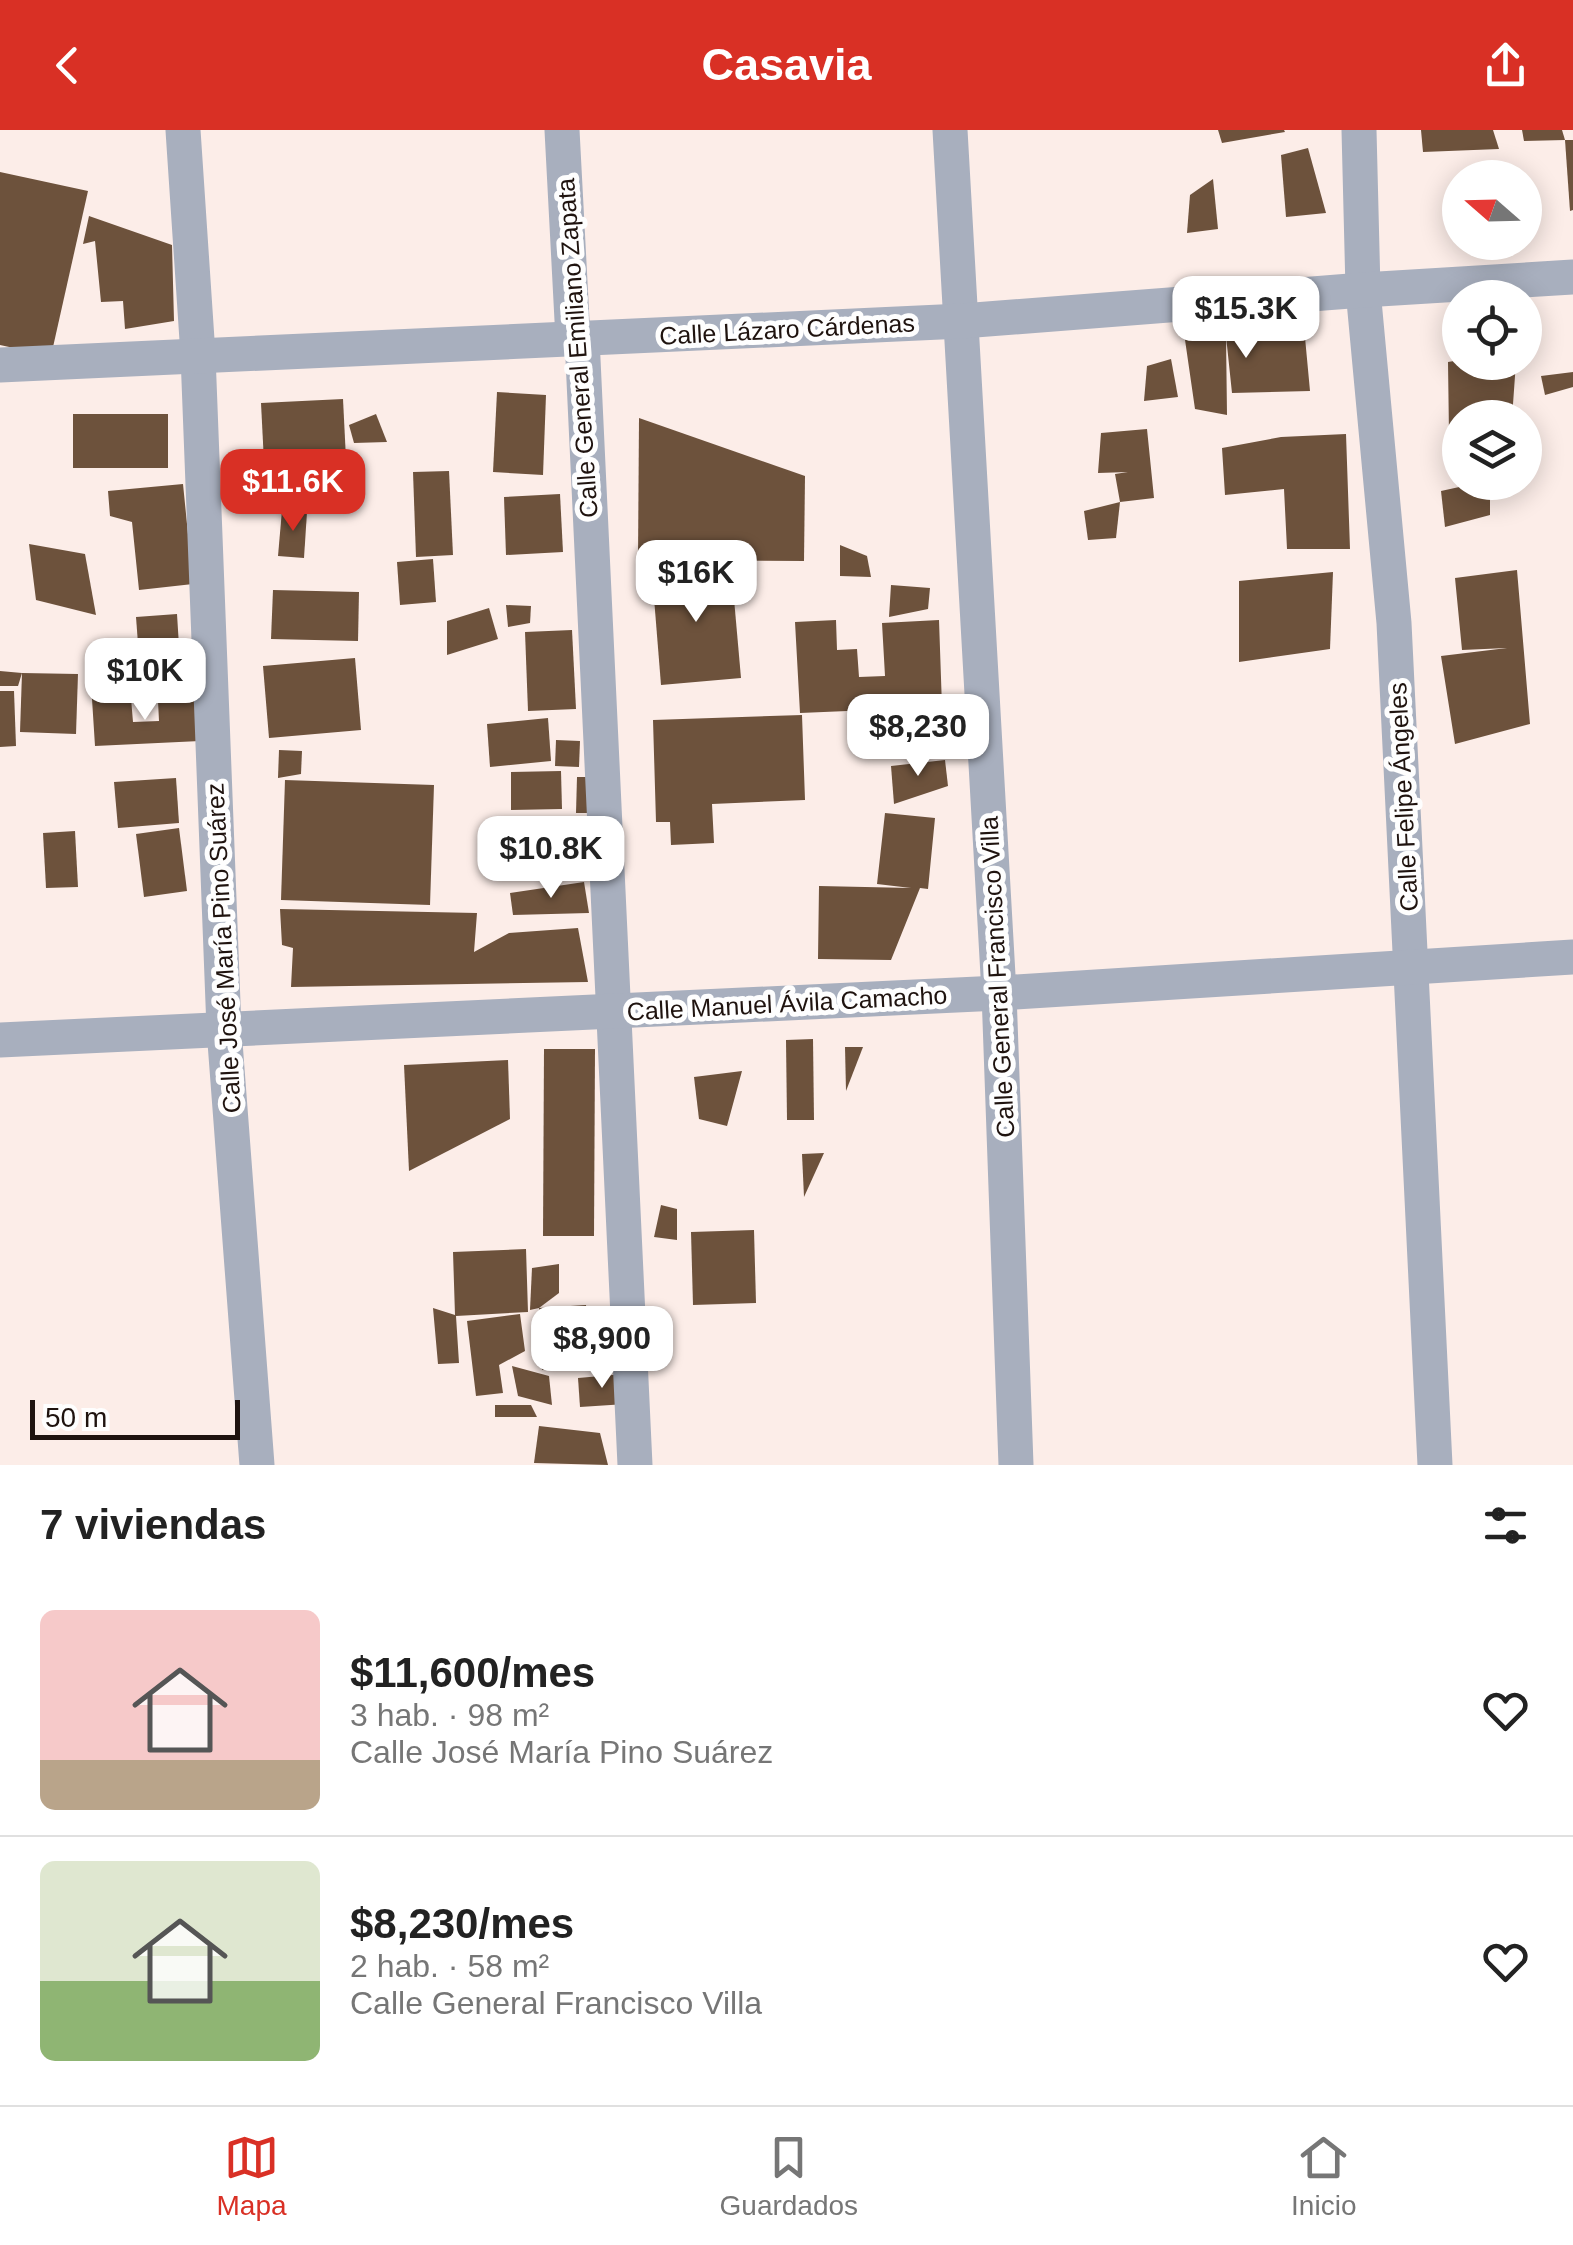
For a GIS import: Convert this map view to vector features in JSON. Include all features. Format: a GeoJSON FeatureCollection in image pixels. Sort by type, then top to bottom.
{"type":"FeatureCollection","features":[{"type":"Feature","properties":{"kind":"street","name":"Calle José María Pino Suárez"},"geometry":{"type":"LineString","coordinates":[[183,130],[198,356],[224,1029],[257,1465]]}},
{"type":"Feature","properties":{"kind":"street","name":"Calle General Emiliano Zapata"},"geometry":{"type":"LineString","coordinates":[[562,130],[573,339],[582,338],[635,1465]]}},
{"type":"Feature","properties":{"kind":"street","name":"Calle General Francisco Villa"},"geometry":{"type":"LineString","coordinates":[[950,130],[999,993],[1016,1465]]}},
{"type":"Feature","properties":{"kind":"street","name":"Calle Felipe Ángeles"},"geometry":{"type":"LineString","coordinates":[[1359,130],[1363,290],[1394,623],[1435,1465]]}},
{"type":"Feature","properties":{"kind":"street","name":"Calle Lázaro Cárdenas"},"geometry":{"type":"LineString","coordinates":[[0,364],[962,321],[1573,278]]}},
{"type":"Feature","properties":{"kind":"street","name":"Calle Manuel Ávila Camacho"},"geometry":{"type":"LineString","coordinates":[[0,1040],[999,993],[1573,957]]}},
{"type":"Feature","properties":{"kind":"building"},"geometry":{"type":"Polygon","coordinates":[[[1218,130],[1284,130],[1285,132],[1222,143],[1218,130]]]}},
{"type":"Feature","properties":{"kind":"building"},"geometry":{"type":"Polygon","coordinates":[[[1421,130],[1493,130],[1499,149],[1423,152],[1421,130]]]}},
{"type":"Feature","properties":{"kind":"building"},"geometry":{"type":"Polygon","coordinates":[[[1522,130],[1562,130],[1565,140],[1524,141],[1522,130]]]}},
{"type":"Feature","properties":{"kind":"building"},"geometry":{"type":"Polygon","coordinates":[[[1565,140],[1573,140],[1570,211],[1565,140]]]}},
{"type":"Feature","properties":{"kind":"building"},"geometry":{"type":"Polygon","coordinates":[[[1308,148],[1326,213],[1286,217],[1281,155],[1308,148]]]}},
{"type":"Feature","properties":{"kind":"building"},"geometry":{"type":"Polygon","coordinates":[[[0,172],[88,191],[51,356],[0,345],[0,172]]]}},
{"type":"Feature","properties":{"kind":"building"},"geometry":{"type":"Polygon","coordinates":[[[1213,179],[1218,229],[1187,233],[1190,195],[1213,179]]]}},
{"type":"Feature","properties":{"kind":"building"},"geometry":{"type":"Polygon","coordinates":[[[89,216],[172,245],[174,321],[125,329],[123,301],[101,302],[95,241],[83,244],[89,216]]]}},
{"type":"Feature","properties":{"kind":"building"},"geometry":{"type":"Polygon","coordinates":[[[1303,316],[1310,391],[1232,393],[1226,336],[1227,415],[1195,409],[1183,326],[1226,328],[1303,316]]]}},
{"type":"Feature","properties":{"kind":"building"},"geometry":{"type":"Polygon","coordinates":[[[1171,359],[1178,397],[1144,401],[1147,366],[1171,359]]]}},
{"type":"Feature","properties":{"kind":"building"},"geometry":{"type":"Polygon","coordinates":[[[1573,372],[1573,387],[1545,395],[1542,376],[1573,372]]]}},
{"type":"Feature","properties":{"kind":"building"},"geometry":{"type":"Polygon","coordinates":[[[1448,380],[1515,380],[1513,400],[1449,400],[1448,380]]]}},
{"type":"Feature","properties":{"kind":"building"},"geometry":{"type":"Polygon","coordinates":[[[497,392],[546,395],[543,475],[493,472],[497,392]]]}},
{"type":"Feature","properties":{"kind":"building"},"geometry":{"type":"Polygon","coordinates":[[[343,399],[347,479],[265,482],[261,403],[343,399]]]}},
{"type":"Feature","properties":{"kind":"building"},"geometry":{"type":"Polygon","coordinates":[[[73,414],[168,414],[168,468],[73,468],[73,414]]]}},
{"type":"Feature","properties":{"kind":"building"},"geometry":{"type":"Polygon","coordinates":[[[376,414],[387,442],[354,443],[349,425],[376,414]]]}},
{"type":"Feature","properties":{"kind":"building"},"geometry":{"type":"Polygon","coordinates":[[[639,418],[805,476],[804,561],[638,560],[639,418]]]}},
{"type":"Feature","properties":{"kind":"building"},"geometry":{"type":"Polygon","coordinates":[[[1147,429],[1154,498],[1120,502],[1115,474],[1128,472],[1098,473],[1101,433],[1147,429]]]}},
{"type":"Feature","properties":{"kind":"building"},"geometry":{"type":"Polygon","coordinates":[[[1346,434],[1350,549],[1287,549],[1284,489],[1225,495],[1222,448],[1281,437],[1346,434]]]}},
{"type":"Feature","properties":{"kind":"building"},"geometry":{"type":"Polygon","coordinates":[[[449,471],[453,555],[416,557],[413,472],[449,471]]]}},
{"type":"Feature","properties":{"kind":"building"},"geometry":{"type":"Polygon","coordinates":[[[183,484],[193,584],[139,590],[132,522],[110,516],[108,491],[183,484]]]}},
{"type":"Feature","properties":{"kind":"building"},"geometry":{"type":"Polygon","coordinates":[[[560,494],[563,552],[506,555],[504,497],[560,494]]]}},
{"type":"Feature","properties":{"kind":"building"},"geometry":{"type":"Polygon","coordinates":[[[1442,500],[1490,500],[1490,515],[1445,527],[1442,500]]]}},
{"type":"Feature","properties":{"kind":"building"},"geometry":{"type":"Polygon","coordinates":[[[1120,502],[1116,538],[1088,540],[1084,511],[1120,502]]]}},
{"type":"Feature","properties":{"kind":"building"},"geometry":{"type":"Polygon","coordinates":[[[282,510],[307,512],[304,558],[278,556],[282,510]]]}},
{"type":"Feature","properties":{"kind":"building"},"geometry":{"type":"Polygon","coordinates":[[[29,544],[85,554],[96,615],[36,600],[29,544]]]}},
{"type":"Feature","properties":{"kind":"building"},"geometry":{"type":"Polygon","coordinates":[[[840,545],[867,556],[871,577],[840,576],[840,545]]]}},
{"type":"Feature","properties":{"kind":"building"},"geometry":{"type":"Polygon","coordinates":[[[433,559],[436,602],[400,605],[397,562],[433,559]]]}},
{"type":"Feature","properties":{"kind":"building"},"geometry":{"type":"Polygon","coordinates":[[[731,565],[741,678],[661,685],[652,573],[731,565]]]}},
{"type":"Feature","properties":{"kind":"building"},"geometry":{"type":"Polygon","coordinates":[[[1517,570],[1530,724],[1455,744],[1441,656],[1507,648],[1462,650],[1455,578],[1517,570]]]}},
{"type":"Feature","properties":{"kind":"building"},"geometry":{"type":"Polygon","coordinates":[[[1333,572],[1330,649],[1239,662],[1239,581],[1333,572]]]}},
{"type":"Feature","properties":{"kind":"building"},"geometry":{"type":"Polygon","coordinates":[[[891,585],[930,588],[928,609],[889,617],[891,585]]]}},
{"type":"Feature","properties":{"kind":"building"},"geometry":{"type":"Polygon","coordinates":[[[273,590],[359,592],[358,641],[271,639],[273,590]]]}},
{"type":"Feature","properties":{"kind":"building"},"geometry":{"type":"Polygon","coordinates":[[[506,605],[531,606],[530,623],[508,627],[506,605]]]}},
{"type":"Feature","properties":{"kind":"building"},"geometry":{"type":"Polygon","coordinates":[[[489,608],[498,639],[447,655],[447,621],[489,608]]]}},
{"type":"Feature","properties":{"kind":"building"},"geometry":{"type":"Polygon","coordinates":[[[177,614],[182,694],[142,697],[136,617],[177,614]]]}},
{"type":"Feature","properties":{"kind":"building"},"geometry":{"type":"Polygon","coordinates":[[[836,620],[837,650],[857,649],[859,677],[885,676],[882,623],[939,620],[942,707],[800,713],[795,622],[836,620]]]}},
{"type":"Feature","properties":{"kind":"building"},"geometry":{"type":"Polygon","coordinates":[[[572,630],[576,709],[528,711],[525,632],[572,630]]]}},
{"type":"Feature","properties":{"kind":"building"},"geometry":{"type":"Polygon","coordinates":[[[355,658],[361,730],[269,738],[263,666],[355,658]]]}},
{"type":"Feature","properties":{"kind":"building"},"geometry":{"type":"Polygon","coordinates":[[[0,671],[22,673],[18,686],[0,686],[0,671]]]}},
{"type":"Feature","properties":{"kind":"building"},"geometry":{"type":"Polygon","coordinates":[[[22,673],[78,674],[76,734],[20,732],[22,673]]]}},
{"type":"Feature","properties":{"kind":"building"},"geometry":{"type":"Polygon","coordinates":[[[0,691],[14,691],[16,746],[0,747],[0,691]]]}},
{"type":"Feature","properties":{"kind":"building"},"geometry":{"type":"Polygon","coordinates":[[[131,698],[133,722],[159,721],[158,701],[198,699],[200,741],[95,746],[92,699],[131,698]]]}},
{"type":"Feature","properties":{"kind":"building"},"geometry":{"type":"Polygon","coordinates":[[[942,707],[949,740],[901,751],[903,716],[942,707]]]}},
{"type":"Feature","properties":{"kind":"building"},"geometry":{"type":"Polygon","coordinates":[[[802,715],[805,800],[712,804],[714,843],[671,845],[670,822],[656,822],[653,720],[802,715]]]}},
{"type":"Feature","properties":{"kind":"building"},"geometry":{"type":"Polygon","coordinates":[[[548,718],[551,761],[490,767],[487,724],[548,718]]]}},
{"type":"Feature","properties":{"kind":"building"},"geometry":{"type":"Polygon","coordinates":[[[556,740],[580,741],[579,767],[555,766],[556,740]]]}},
{"type":"Feature","properties":{"kind":"building"},"geometry":{"type":"Polygon","coordinates":[[[279,750],[302,751],[301,774],[278,778],[279,750]]]}},
{"type":"Feature","properties":{"kind":"building"},"geometry":{"type":"Polygon","coordinates":[[[945,760],[948,786],[894,804],[891,766],[945,760]]]}},
{"type":"Feature","properties":{"kind":"building"},"geometry":{"type":"Polygon","coordinates":[[[561,771],[562,809],[511,810],[511,772],[561,771]]]}},
{"type":"Feature","properties":{"kind":"building"},"geometry":{"type":"Polygon","coordinates":[[[577,777],[594,777],[593,813],[576,813],[577,777]]]}},
{"type":"Feature","properties":{"kind":"building"},"geometry":{"type":"Polygon","coordinates":[[[176,778],[179,823],[118,828],[114,782],[176,778]]]}},
{"type":"Feature","properties":{"kind":"building"},"geometry":{"type":"Polygon","coordinates":[[[285,780],[434,785],[430,905],[281,900],[285,780]]]}},
{"type":"Feature","properties":{"kind":"building"},"geometry":{"type":"Polygon","coordinates":[[[885,813],[935,818],[928,889],[920,888],[891,960],[818,959],[819,886],[911,888],[877,884],[885,813]]]}},
{"type":"Feature","properties":{"kind":"building"},"geometry":{"type":"Polygon","coordinates":[[[564,817],[566,851],[509,855],[506,822],[564,817]]]}},
{"type":"Feature","properties":{"kind":"building"},"geometry":{"type":"Polygon","coordinates":[[[179,828],[187,891],[144,897],[136,834],[179,828]]]}},
{"type":"Feature","properties":{"kind":"building"},"geometry":{"type":"Polygon","coordinates":[[[75,831],[78,887],[46,888],[43,833],[75,831]]]}},
{"type":"Feature","properties":{"kind":"building"},"geometry":{"type":"Polygon","coordinates":[[[584,882],[589,913],[513,915],[510,893],[584,882]]]}},
{"type":"Feature","properties":{"kind":"building"},"geometry":{"type":"Polygon","coordinates":[[[280,909],[477,913],[474,952],[509,933],[578,928],[588,982],[291,987],[293,948],[282,945],[280,909]]]}},
{"type":"Feature","properties":{"kind":"building"},"geometry":{"type":"Polygon","coordinates":[[[813,1039],[814,1120],[787,1120],[786,1040],[813,1039]]]}},
{"type":"Feature","properties":{"kind":"building"},"geometry":{"type":"Polygon","coordinates":[[[845,1047],[863,1047],[846,1091],[845,1047]]]}},
{"type":"Feature","properties":{"kind":"building"},"geometry":{"type":"Polygon","coordinates":[[[544,1049],[595,1049],[594,1236],[543,1236],[544,1049]]]}},
{"type":"Feature","properties":{"kind":"building"},"geometry":{"type":"Polygon","coordinates":[[[508,1060],[510,1119],[409,1171],[404,1065],[508,1060]]]}},
{"type":"Feature","properties":{"kind":"building"},"geometry":{"type":"Polygon","coordinates":[[[742,1071],[727,1126],[699,1119],[694,1077],[742,1071]]]}},
{"type":"Feature","properties":{"kind":"building"},"geometry":{"type":"Polygon","coordinates":[[[824,1153],[804,1197],[802,1154],[824,1153]]]}},
{"type":"Feature","properties":{"kind":"building"},"geometry":{"type":"Polygon","coordinates":[[[661,1205],[677,1209],[677,1240],[654,1237],[661,1205]]]}},
{"type":"Feature","properties":{"kind":"building"},"geometry":{"type":"Polygon","coordinates":[[[754,1230],[756,1303],[693,1305],[691,1232],[754,1230]]]}},
{"type":"Feature","properties":{"kind":"building"},"geometry":{"type":"Polygon","coordinates":[[[526,1249],[528,1312],[456,1316],[459,1363],[438,1364],[433,1308],[455,1315],[453,1252],[526,1249]]]}},
{"type":"Feature","properties":{"kind":"building"},"geometry":{"type":"Polygon","coordinates":[[[559,1264],[559,1293],[530,1310],[532,1268],[559,1264]]]}},
{"type":"Feature","properties":{"kind":"building"},"geometry":{"type":"Polygon","coordinates":[[[586,1305],[590,1367],[542,1370],[539,1308],[586,1305]]]}},
{"type":"Feature","properties":{"kind":"building"},"geometry":{"type":"Polygon","coordinates":[[[520,1314],[525,1351],[499,1365],[503,1393],[476,1396],[467,1321],[520,1314]]]}},
{"type":"Feature","properties":{"kind":"building"},"geometry":{"type":"Polygon","coordinates":[[[512,1366],[549,1376],[552,1405],[518,1396],[512,1366]]]}},
{"type":"Feature","properties":{"kind":"building"},"geometry":{"type":"Polygon","coordinates":[[[624,1374],[626,1404],[580,1407],[578,1378],[624,1374]]]}},
{"type":"Feature","properties":{"kind":"building"},"geometry":{"type":"Polygon","coordinates":[[[495,1405],[531,1405],[537,1417],[495,1417],[495,1405]]]}},
{"type":"Feature","properties":{"kind":"building"},"geometry":{"type":"Polygon","coordinates":[[[539,1426],[600,1433],[608,1465],[534,1463],[539,1426]]]}}]}
